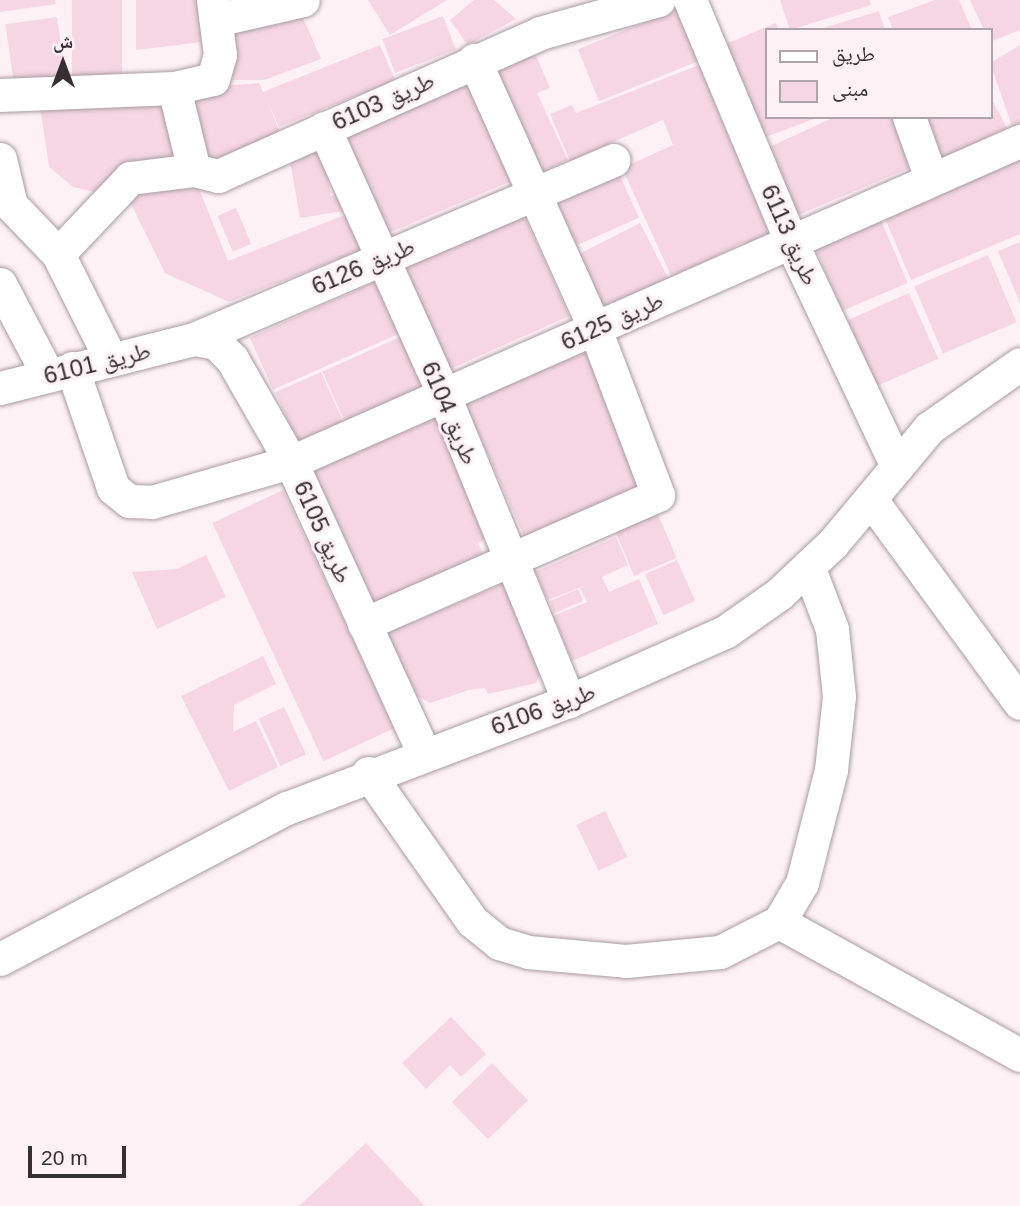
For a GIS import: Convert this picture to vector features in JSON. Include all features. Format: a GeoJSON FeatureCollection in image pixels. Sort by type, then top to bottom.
{"type":"FeatureCollection","features":[{"type":"Feature","properties":{"kind":"street"},"geometry":{"type":"LineString","coordinates":[[0,95],[186,86],[220,68],[215,10],[303,0]]}},
{"type":"Feature","properties":{"kind":"street","name":"طريق 6103"},"geometry":{"type":"LineString","coordinates":[[58,254],[130,178],[194,170],[218,176],[474,60],[570,10],[658,0]]}},
{"type":"Feature","properties":{"kind":"street","name":"طريق 6113"},"geometry":{"type":"LineString","coordinates":[[690,0],[791,242],[897,466]]}},
{"type":"Feature","properties":{"kind":"street"},"geometry":{"type":"LineString","coordinates":[[364,624],[512,558],[654,500],[658,489],[595,329],[474,60]]}},
{"type":"Feature","properties":{"kind":"street"},"geometry":{"type":"LineString","coordinates":[[186,86],[194,170]]}},
{"type":"Feature","properties":{"kind":"street"},"geometry":{"type":"LineString","coordinates":[[910,119],[931,178]]}},
{"type":"Feature","properties":{"kind":"street","name":"طريق 6104"},"geometry":{"type":"LineString","coordinates":[[324,128],[443,393],[569,701]]}},
{"type":"Feature","properties":{"kind":"street","name":"طريق 6125"},"geometry":{"type":"LineString","coordinates":[[0,284],[60,371],[113,488],[129,501],[152,502],[291,462],[1020,141]]}},
{"type":"Feature","properties":{"kind":"street"},"geometry":{"type":"LineString","coordinates":[[0,159],[10,223],[58,254],[110,358]]}},
{"type":"Feature","properties":{"kind":"street","name":"طريق 6126"},"geometry":{"type":"LineString","coordinates":[[194,339],[532,192],[613,160]]}},
{"type":"Feature","properties":{"kind":"street","name":"طريق 6101"},"geometry":{"type":"LineString","coordinates":[[0,388],[110,358],[194,339]]}},
{"type":"Feature","properties":{"kind":"street","name":"طريق 6105"},"geometry":{"type":"LineString","coordinates":[[194,339],[216,343],[232,359],[291,462],[423,751]]}},
{"type":"Feature","properties":{"kind":"street","name":"طريق 6106"},"geometry":{"type":"LineString","coordinates":[[0,959],[287,808],[423,751],[569,701],[725,632],[808,566],[872,500],[929,428],[1017,371]]}},
{"type":"Feature","properties":{"kind":"street"},"geometry":{"type":"LineString","coordinates":[[872,500],[1020,703]]}},
{"type":"Feature","properties":{"kind":"street"},"geometry":{"type":"LineString","coordinates":[[368,773],[472,921],[499,943],[625,961],[720,952],[779,922],[802,883],[831,770],[839,696],[832,629],[808,566]]}},
{"type":"Feature","properties":{"kind":"street"},"geometry":{"type":"LineString","coordinates":[[779,922],[1020,1055]]}},
{"type":"Feature","properties":{"kind":"building"},"geometry":{"type":"Polygon","coordinates":[[[0,0],[55,0],[56,4],[0,12],[0,0]]]}},
{"type":"Feature","properties":{"kind":"building"},"geometry":{"type":"Polygon","coordinates":[[[72,0],[122,0],[122,80],[72,80],[72,0]]]}},
{"type":"Feature","properties":{"kind":"building"},"geometry":{"type":"Polygon","coordinates":[[[136,0],[197,0],[202,42],[136,50],[136,0]]]}},
{"type":"Feature","properties":{"kind":"building"},"geometry":{"type":"Polygon","coordinates":[[[368,0],[447,0],[390,35],[368,0]]]}},
{"type":"Feature","properties":{"kind":"building"},"geometry":{"type":"Polygon","coordinates":[[[474,0],[494,0],[516,19],[468,45],[450,20],[474,0]]]}},
{"type":"Feature","properties":{"kind":"building"},"geometry":{"type":"Polygon","coordinates":[[[780,0],[870,0],[871,5],[789,28],[780,0]]]}},
{"type":"Feature","properties":{"kind":"building"},"geometry":{"type":"Polygon","coordinates":[[[935,0],[959,0],[971,28],[892,28],[888,17],[935,0]]]}},
{"type":"Feature","properties":{"kind":"building"},"geometry":{"type":"Polygon","coordinates":[[[970,0],[1020,0],[1020,30],[992,41],[992,28],[983,28],[970,0]]]}},
{"type":"Feature","properties":{"kind":"building"},"geometry":{"type":"Polygon","coordinates":[[[680,8],[701,60],[599,101],[578,49],[680,8]]]}},
{"type":"Feature","properties":{"kind":"building"},"geometry":{"type":"Polygon","coordinates":[[[879,11],[884,28],[823,28],[879,11]]]}},
{"type":"Feature","properties":{"kind":"building"},"geometry":{"type":"Polygon","coordinates":[[[301,13],[321,59],[264,80],[233,80],[232,37],[239,29],[301,13]]]}},
{"type":"Feature","properties":{"kind":"building"},"geometry":{"type":"Polygon","coordinates":[[[443,16],[456,50],[395,73],[382,39],[443,16]]]}},
{"type":"Feature","properties":{"kind":"building"},"geometry":{"type":"Polygon","coordinates":[[[57,17],[65,76],[14,84],[6,24],[57,17]]]}},
{"type":"Feature","properties":{"kind":"building"},"geometry":{"type":"Polygon","coordinates":[[[776,23],[778,28],[764,28],[764,119],[814,119],[763,138],[723,45],[776,23]]]}},
{"type":"Feature","properties":{"kind":"building"},"geometry":{"type":"Polygon","coordinates":[[[531,44],[550,88],[537,93],[568,160],[542,172],[492,62],[531,44]]]}},
{"type":"Feature","properties":{"kind":"building"},"geometry":{"type":"Polygon","coordinates":[[[380,45],[395,80],[279,127],[268,102],[280,133],[230,160],[196,163],[186,106],[211,87],[259,83],[263,92],[380,45]]]}},
{"type":"Feature","properties":{"kind":"building"},"geometry":{"type":"Polygon","coordinates":[[[1020,45],[1020,123],[1012,126],[992,62],[1020,45]]]}},
{"type":"Feature","properties":{"kind":"building"},"geometry":{"type":"Polygon","coordinates":[[[699,65],[774,246],[750,256],[744,242],[672,278],[622,168],[673,145],[663,120],[570,161],[550,114],[572,105],[576,113],[699,65]]]}},
{"type":"Feature","properties":{"kind":"building"},"geometry":{"type":"Polygon","coordinates":[[[467,76],[512,181],[388,233],[344,128],[467,76]]]}},
{"type":"Feature","properties":{"kind":"building"},"geometry":{"type":"Polygon","coordinates":[[[165,95],[175,158],[99,193],[73,187],[49,167],[40,106],[165,95]]]}},
{"type":"Feature","properties":{"kind":"building"},"geometry":{"type":"Polygon","coordinates":[[[992,100],[1007,128],[940,160],[925,119],[992,119],[992,100]]]}},
{"type":"Feature","properties":{"kind":"building"},"geometry":{"type":"Polygon","coordinates":[[[831,119],[894,119],[914,166],[798,215],[769,147],[831,119]]]}},
{"type":"Feature","properties":{"kind":"building"},"geometry":{"type":"Polygon","coordinates":[[[321,144],[331,196],[340,194],[343,211],[300,218],[288,150],[321,144]]]}},
{"type":"Feature","properties":{"kind":"building"},"geometry":{"type":"Polygon","coordinates":[[[1020,151],[1020,234],[911,280],[881,209],[1020,151]]]}},
{"type":"Feature","properties":{"kind":"building"},"geometry":{"type":"Polygon","coordinates":[[[619,173],[639,218],[571,248],[551,203],[619,173]]]}},
{"type":"Feature","properties":{"kind":"building"},"geometry":{"type":"Polygon","coordinates":[[[195,179],[228,261],[347,214],[361,250],[229,302],[165,273],[131,204],[126,204],[124,182],[195,179]]]}},
{"type":"Feature","properties":{"kind":"building"},"geometry":{"type":"Polygon","coordinates":[[[236,208],[251,244],[233,252],[218,216],[236,208]]]}},
{"type":"Feature","properties":{"kind":"building"},"geometry":{"type":"Polygon","coordinates":[[[522,210],[569,316],[449,370],[401,264],[522,210]]]}},
{"type":"Feature","properties":{"kind":"building"},"geometry":{"type":"Polygon","coordinates":[[[878,213],[908,283],[842,311],[813,241],[878,213]]]}},
{"type":"Feature","properties":{"kind":"building"},"geometry":{"type":"Polygon","coordinates":[[[640,223],[670,282],[606,314],[576,256],[640,223]]]}},
{"type":"Feature","properties":{"kind":"building"},"geometry":{"type":"Polygon","coordinates":[[[1020,242],[1020,303],[998,251],[1020,242]]]}},
{"type":"Feature","properties":{"kind":"building"},"geometry":{"type":"Polygon","coordinates":[[[988,255],[1017,322],[943,353],[914,286],[988,255]]]}},
{"type":"Feature","properties":{"kind":"building"},"geometry":{"type":"Polygon","coordinates":[[[375,282],[398,334],[273,390],[250,338],[375,282]]]}},
{"type":"Feature","properties":{"kind":"building"},"geometry":{"type":"Polygon","coordinates":[[[909,293],[938,359],[877,386],[848,320],[909,293]]]}},
{"type":"Feature","properties":{"kind":"building"},"geometry":{"type":"Polygon","coordinates":[[[400,337],[422,387],[345,422],[322,372],[400,337]]]}},
{"type":"Feature","properties":{"kind":"building"},"geometry":{"type":"Polygon","coordinates":[[[585,346],[646,484],[525,538],[463,400],[585,346]]]}},
{"type":"Feature","properties":{"kind":"building"},"geometry":{"type":"Polygon","coordinates":[[[321,372],[344,423],[298,443],[275,392],[321,372]]]}},
{"type":"Feature","properties":{"kind":"building"},"geometry":{"type":"Polygon","coordinates":[[[432,412],[488,538],[478,543],[484,556],[373,605],[311,467],[432,412]]]}},
{"type":"Feature","properties":{"kind":"building"},"geometry":{"type":"Polygon","coordinates":[[[283,490],[394,728],[323,761],[212,523],[283,490]]]}},
{"type":"Feature","properties":{"kind":"building"},"geometry":{"type":"Polygon","coordinates":[[[657,512],[677,558],[634,576],[615,530],[657,512]]]}},
{"type":"Feature","properties":{"kind":"building"},"geometry":{"type":"Polygon","coordinates":[[[616,537],[628,565],[602,577],[609,592],[639,579],[658,624],[572,661],[553,616],[587,602],[580,588],[589,584],[548,600],[535,572],[616,537]]]}},
{"type":"Feature","properties":{"kind":"building"},"geometry":{"type":"Polygon","coordinates":[[[206,555],[226,597],[157,629],[132,572],[177,569],[206,555]]]}},
{"type":"Feature","properties":{"kind":"building"},"geometry":{"type":"Polygon","coordinates":[[[677,560],[695,601],[663,615],[645,574],[677,560]]]}},
{"type":"Feature","properties":{"kind":"building"},"geometry":{"type":"Polygon","coordinates":[[[503,584],[542,671],[536,683],[488,694],[485,688],[469,690],[430,703],[415,695],[387,633],[503,584]]]}},
{"type":"Feature","properties":{"kind":"building"},"geometry":{"type":"Polygon","coordinates":[[[578,589],[583,601],[555,613],[549,601],[578,589]]]}},
{"type":"Feature","properties":{"kind":"building"},"geometry":{"type":"Polygon","coordinates":[[[263,656],[276,684],[234,705],[233,732],[256,721],[278,767],[229,791],[181,696],[263,656]]]}},
{"type":"Feature","properties":{"kind":"building"},"geometry":{"type":"Polygon","coordinates":[[[284,707],[306,754],[281,766],[259,719],[284,707]]]}},
{"type":"Feature","properties":{"kind":"building"},"geometry":{"type":"Polygon","coordinates":[[[605,811],[627,857],[599,871],[576,825],[605,811]]]}},
{"type":"Feature","properties":{"kind":"building"},"geometry":{"type":"Polygon","coordinates":[[[451,1017],[486,1054],[461,1077],[450,1065],[426,1089],[402,1063],[451,1017]]]}},
{"type":"Feature","properties":{"kind":"building"},"geometry":{"type":"Polygon","coordinates":[[[492,1063],[528,1100],[488,1139],[452,1102],[492,1063]]]}},
{"type":"Feature","properties":{"kind":"building"},"geometry":{"type":"Polygon","coordinates":[[[366,1143],[425,1206],[299,1206],[366,1143]]]}}]}
